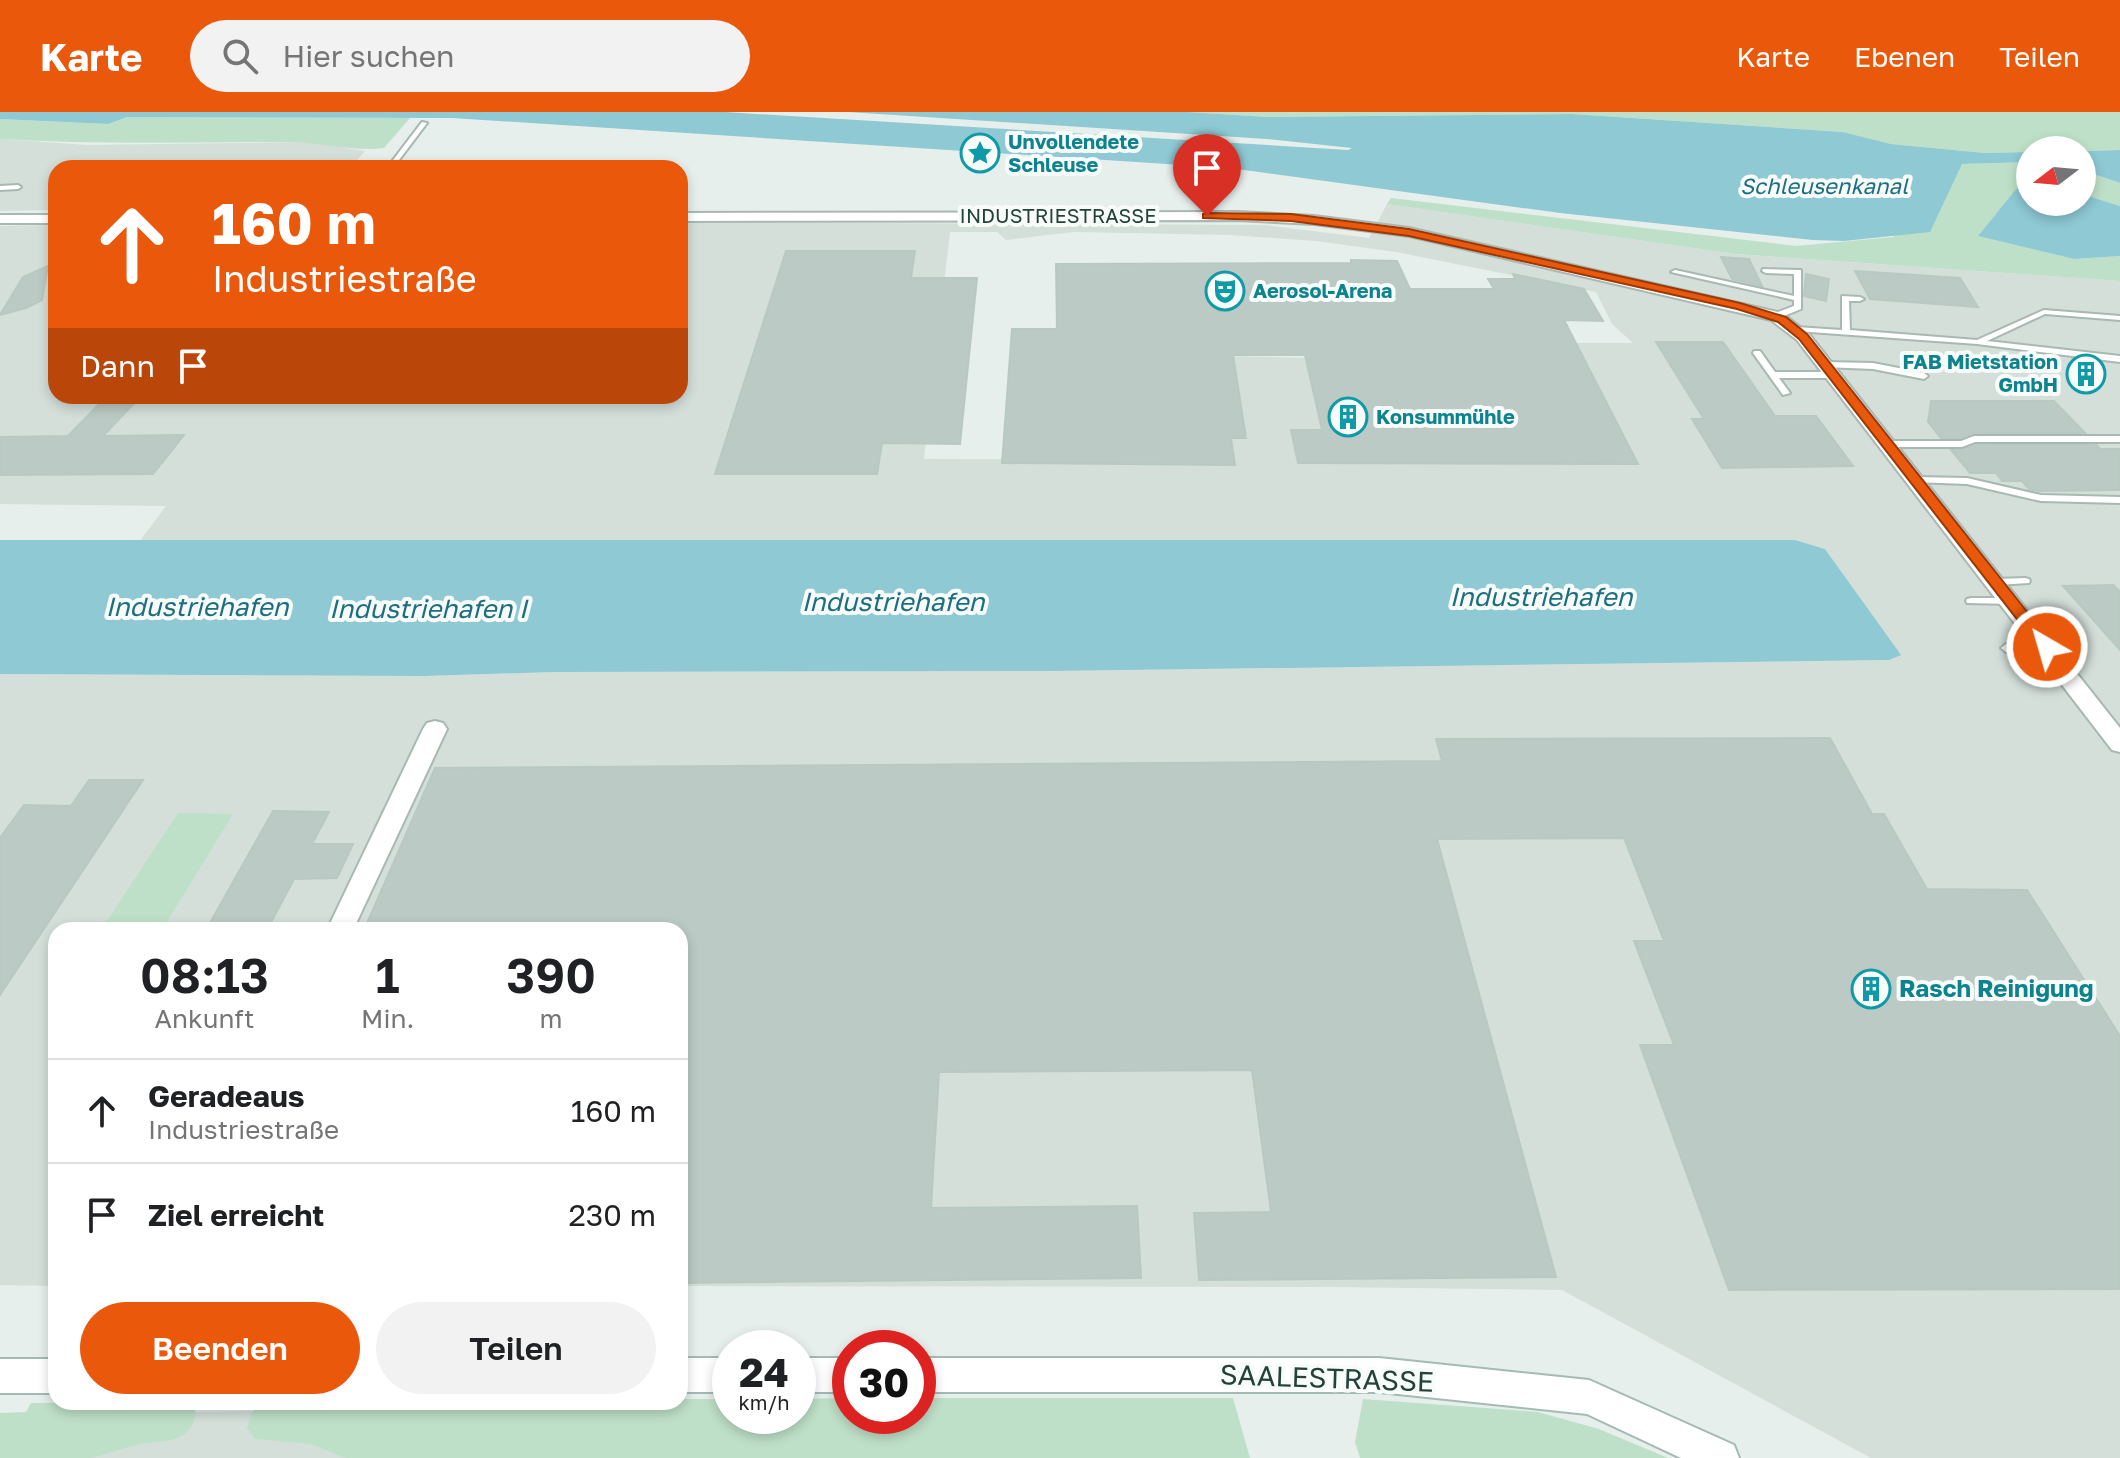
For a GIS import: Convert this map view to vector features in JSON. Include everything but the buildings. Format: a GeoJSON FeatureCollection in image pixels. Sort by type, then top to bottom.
{"type":"FeatureCollection","features":[{"type":"Feature","properties":{"kind":"street","name":"INDUSTRIESTRASSE"},"geometry":{"type":"LineString","coordinates":[[688,217],[1237,216],[1325,221],[1426,235],[1776,316],[1799,333],[1830,370],[2116,732]]}},
{"type":"Feature","properties":{"kind":"street"},"geometry":{"type":"LineString","coordinates":[[0,219],[48,219]]}},
{"type":"Feature","properties":{"kind":"street"},"geometry":{"type":"LineString","coordinates":[[344,922],[435,729]]}},
{"type":"Feature","properties":{"kind":"street"},"geometry":{"type":"LineString","coordinates":[[688,1375],[712,1375]]}},
{"type":"Feature","properties":{"kind":"street","name":"SAALESTRASSE"},"geometry":{"type":"LineString","coordinates":[[936,1375],[1379,1375],[1589,1397],[1721,1458]]}},
{"type":"Feature","properties":{"kind":"street"},"geometry":{"type":"LineString","coordinates":[[0,1376],[48,1376]]}},
{"type":"Feature","properties":{"kind":"lane"},"geometry":{"type":"LineString","coordinates":[[396,160],[424,123]]}},
{"type":"Feature","properties":{"kind":"lane"},"geometry":{"type":"LineString","coordinates":[[0,188],[18,187]]}},
{"type":"Feature","properties":{"kind":"lane"},"geometry":{"type":"LineString","coordinates":[[1766,271],[1798,272],[1798,307],[1776,316]]}},
{"type":"Feature","properties":{"kind":"lane"},"geometry":{"type":"LineString","coordinates":[[1675,272],[1798,299]]}},
{"type":"Feature","properties":{"kind":"lane"},"geometry":{"type":"LineString","coordinates":[[1846,332],[1845,298],[1860,299]]}},
{"type":"Feature","properties":{"kind":"lane"},"geometry":{"type":"LineString","coordinates":[[1977,342],[2044,312],[2120,318]]}},
{"type":"Feature","properties":{"kind":"lane"},"geometry":{"type":"LineString","coordinates":[[1799,333],[1846,332],[1977,342],[2120,359]]}},
{"type":"Feature","properties":{"kind":"lane"},"geometry":{"type":"LineString","coordinates":[[1757,353],[1786,393]]}},
{"type":"Feature","properties":{"kind":"lane"},"geometry":{"type":"LineString","coordinates":[[1773,375],[1884,368],[1924,376]]}},
{"type":"Feature","properties":{"kind":"lane"},"geometry":{"type":"LineString","coordinates":[[1888,444],[1962,444],[1974,439],[2120,439]]}},
{"type":"Feature","properties":{"kind":"lane"},"geometry":{"type":"LineString","coordinates":[[1916,480],[1967,481],[2041,498],[2120,500]]}},
{"type":"Feature","properties":{"kind":"lane"},"geometry":{"type":"LineString","coordinates":[[1996,582],[2025,581]]}},
{"type":"Feature","properties":{"kind":"lane"},"geometry":{"type":"LineString","coordinates":[[1971,601],[2011,601]]}},
{"type":"Feature","properties":{"kind":"lane"},"geometry":{"type":"LineString","coordinates":[[2006,648],[2047,647]]}},
{"type":"Feature","properties":{"kind":"shaded area"},"geometry":{"type":"Polygon","coordinates":[[[0,139],[88,145],[308,142],[365,151],[357,160],[48,160],[48,210],[0,211],[0,139]]]}},
{"type":"Feature","properties":{"kind":"shaded area"},"geometry":{"type":"Polygon","coordinates":[[[1387,204],[1735,254],[2120,281],[2120,1458],[1871,1458],[1562,1290],[688,1286],[688,922],[48,922],[48,1286],[0,1285],[0,674],[425,676],[554,672],[1053,671],[1889,660],[1900,655],[1825,549],[1795,540],[140,541],[166,506],[0,504],[0,226],[48,225],[48,404],[688,404],[688,222],[1265,225],[1369,238],[1387,204]],[[950,232],[924,459],[1235,460],[1220,356],[1585,363],[1576,343],[1633,343],[1612,324],[1596,292],[1396,252],[1316,241],[1230,235],[1074,232],[1006,240],[997,232],[950,232]]]}},
{"type":"Feature","properties":{"kind":"shaded area"},"geometry":{"type":"Polygon","coordinates":[[[468,1410],[454,1458],[0,1458],[0,1414],[468,1410]]]}},
{"type":"Feature","properties":{"kind":"green space"},"geometry":{"type":"Polygon","coordinates":[[[1188,112],[2120,112],[2120,150],[2096,151],[2096,136],[2016,136],[2016,152],[1985,153],[1891,144],[1843,132],[1572,114],[1267,117],[1188,112]]]}},
{"type":"Feature","properties":{"kind":"green space"},"geometry":{"type":"Polygon","coordinates":[[[127,117],[410,118],[384,148],[372,149],[287,142],[108,143],[0,139],[0,119],[108,124],[127,117]]]}},
{"type":"Feature","properties":{"kind":"green space"},"geometry":{"type":"Polygon","coordinates":[[[2016,162],[2016,189],[1978,236],[2074,259],[2120,256],[2120,281],[1735,254],[1387,204],[1391,198],[1796,246],[1893,237],[1962,164],[2016,162]]]}},
{"type":"Feature","properties":{"kind":"green space"},"geometry":{"type":"Polygon","coordinates":[[[2096,175],[2120,183],[2120,206],[2096,198],[2096,175]]]}},
{"type":"Feature","properties":{"kind":"green space"},"geometry":{"type":"Polygon","coordinates":[[[178,813],[233,814],[167,922],[106,922],[178,813]]]}},
{"type":"Feature","properties":{"kind":"green space"},"geometry":{"type":"Polygon","coordinates":[[[832,1398],[832,1434],[936,1434],[936,1398],[1233,1398],[1250,1458],[345,1458],[311,1444],[255,1439],[247,1428],[254,1410],[688,1410],[688,1399],[712,1399],[712,1434],[816,1434],[816,1399],[832,1398]]]}},
{"type":"Feature","properties":{"kind":"green space"},"geometry":{"type":"Polygon","coordinates":[[[1363,1399],[1538,1412],[1599,1429],[1668,1458],[1360,1458],[1355,1442],[1363,1399]]]}},
{"type":"Feature","properties":{"kind":"green space"},"geometry":{"type":"Polygon","coordinates":[[[31,1403],[48,1403],[48,1410],[195,1410],[196,1414],[192,1426],[184,1435],[172,1440],[140,1444],[91,1458],[0,1458],[0,1413],[26,1412],[31,1403]]]}},
{"type":"Feature","properties":{"kind":"water","name":"Schleusenkanal"},"geometry":{"type":"Polygon","coordinates":[[[0,112],[725,112],[1348,150],[1352,148],[1267,139],[848,112],[1188,112],[1267,117],[1572,114],[1843,132],[1891,144],[1985,153],[2016,152],[2016,162],[1962,164],[1930,232],[1844,241],[1560,213],[1229,168],[452,118],[127,117],[108,124],[0,119],[0,112]]]}},
{"type":"Feature","properties":{"kind":"water"},"geometry":{"type":"Polygon","coordinates":[[[2120,150],[2120,183],[2096,175],[2096,151],[2120,150]]]}},
{"type":"Feature","properties":{"kind":"water"},"geometry":{"type":"Polygon","coordinates":[[[2016,189],[2016,216],[2096,216],[2096,198],[2120,206],[2120,256],[2074,259],[1978,236],[2016,189]]]}},
{"type":"Feature","properties":{"kind":"water","name":"Industriehafen I"},"geometry":{"type":"Polygon","coordinates":[[[0,540],[1795,540],[1825,549],[1901,655],[1889,660],[1053,671],[554,672],[425,676],[0,674],[0,540]]]}},
{"type":"Feature","properties":{"kind":"place","name":"Unvollendete Schleuse"},"geometry":{"type":"Point","coordinates":[980,153]}},
{"type":"Feature","properties":{"kind":"place","name":"Aerosol-Arena"},"geometry":{"type":"Point","coordinates":[1225,291]}},
{"type":"Feature","properties":{"kind":"place","name":"FAB Mietstation GmbH"},"geometry":{"type":"Point","coordinates":[2086,374]}},
{"type":"Feature","properties":{"kind":"place","name":"Konsummühle"},"geometry":{"type":"Point","coordinates":[1348,417]}},
{"type":"Feature","properties":{"kind":"place","name":"Rasch Reinigung"},"geometry":{"type":"Point","coordinates":[1871,989]}},
{"type":"Feature","properties":{"kind":"route"},"geometry":{"type":"LineString","coordinates":[[1207,216],[1291,218],[1409,232],[1740,306],[1782,319],[1803,337],[2047,647]]}},
{"type":"Feature","properties":{"kind":"water label","name":"Industriehafen"},"geometry":{"type":"Point","coordinates":[1541,597]}},
{"type":"Feature","properties":{"kind":"water label","name":"Industriehafen"},"geometry":{"type":"Point","coordinates":[893,602]}},
{"type":"Feature","properties":{"kind":"water label","name":"Industriehafen"},"geometry":{"type":"Point","coordinates":[197,607]}}]}
